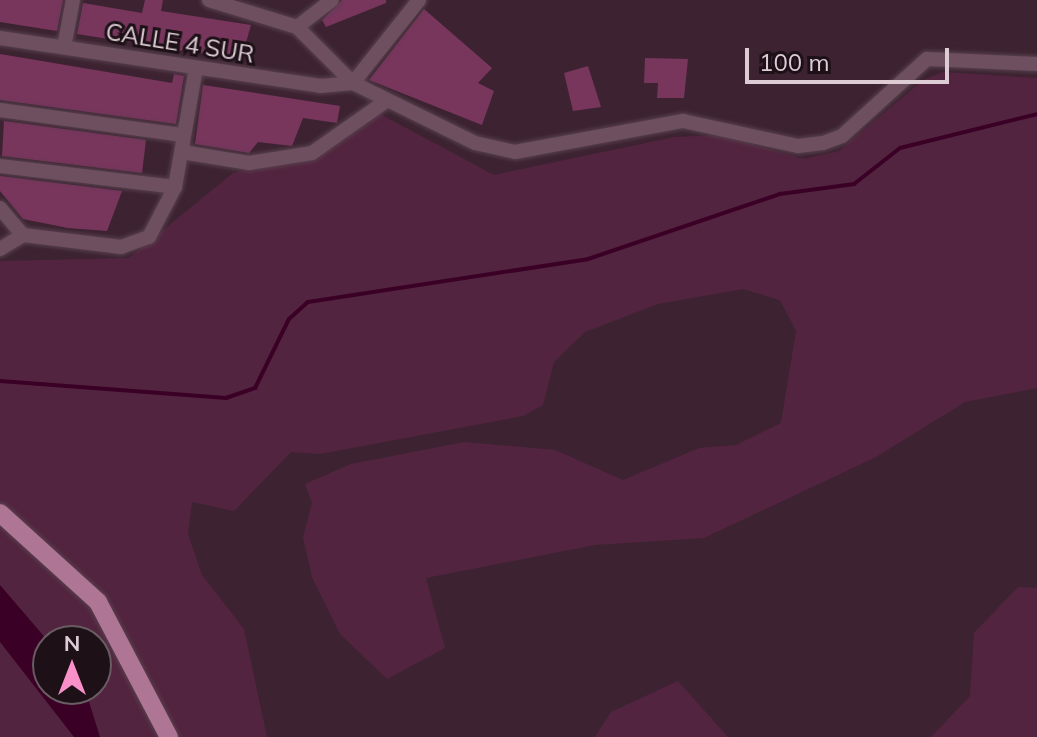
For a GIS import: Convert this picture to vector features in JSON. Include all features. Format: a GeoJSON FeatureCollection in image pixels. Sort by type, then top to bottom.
{"type":"FeatureCollection","features":[{"type":"Feature","properties":{"kind":"main road"},"geometry":{"type":"LineString","coordinates":[[0,513],[98,602],[169,737]]}},
{"type":"Feature","properties":{"kind":"street"},"geometry":{"type":"LineString","coordinates":[[64,47],[73,0]]}},
{"type":"Feature","properties":{"kind":"street"},"geometry":{"type":"LineString","coordinates":[[209,0],[297,27],[353,83],[495,150],[683,121],[798,146],[842,136],[927,59],[1037,64]]}},
{"type":"Feature","properties":{"kind":"street"},"geometry":{"type":"LineString","coordinates":[[306,0],[315,13]]}},
{"type":"Feature","properties":{"kind":"street"},"geometry":{"type":"LineString","coordinates":[[297,27],[332,0]]}},
{"type":"Feature","properties":{"kind":"street"},"geometry":{"type":"LineString","coordinates":[[353,83],[419,0]]}},
{"type":"Feature","properties":{"kind":"street","name":"CALLE 4 SUR"},"geometry":{"type":"LineString","coordinates":[[0,38],[320,86],[353,83]]}},
{"type":"Feature","properties":{"kind":"street"},"geometry":{"type":"LineString","coordinates":[[0,249],[23,235],[136,246],[158,225],[175,187],[196,68]]}},
{"type":"Feature","properties":{"kind":"street"},"geometry":{"type":"LineString","coordinates":[[182,152],[249,163],[312,153],[386,101]]}},
{"type":"Feature","properties":{"kind":"street"},"geometry":{"type":"LineString","coordinates":[[0,110],[183,135]]}},
{"type":"Feature","properties":{"kind":"street"},"geometry":{"type":"LineString","coordinates":[[0,166],[175,187]]}},
{"type":"Feature","properties":{"kind":"street"},"geometry":{"type":"LineString","coordinates":[[0,208],[23,235]]}},
{"type":"Feature","properties":{"kind":"shaded area"},"geometry":{"type":"Polygon","coordinates":[[[943,72],[1037,78],[1037,388],[965,402],[876,457],[704,538],[595,545],[426,578],[445,648],[387,679],[340,634],[312,577],[303,537],[312,503],[305,484],[351,464],[464,442],[555,450],[623,480],[699,448],[736,445],[781,423],[796,331],[780,300],[743,289],[658,304],[585,332],[554,362],[543,405],[523,416],[320,454],[291,452],[234,511],[192,502],[188,534],[202,575],[244,629],[267,737],[0,737],[0,261],[129,258],[233,173],[330,150],[380,114],[494,175],[674,137],[718,135],[804,159],[839,151],[923,80],[943,72]]]}},
{"type":"Feature","properties":{"kind":"shaded area"},"geometry":{"type":"Polygon","coordinates":[[[0,585],[34,625],[32,683],[0,642],[0,585]]]}},
{"type":"Feature","properties":{"kind":"shaded area"},"geometry":{"type":"Polygon","coordinates":[[[1018,587],[1037,588],[1037,737],[931,737],[970,696],[974,633],[1018,587]]]}},
{"type":"Feature","properties":{"kind":"shaded area"},"geometry":{"type":"Polygon","coordinates":[[[678,681],[728,737],[595,737],[611,712],[678,681]]]}},
{"type":"Feature","properties":{"kind":"shaded area"},"geometry":{"type":"Polygon","coordinates":[[[49,705],[90,705],[100,737],[74,737],[49,705]]]}},
{"type":"Feature","properties":{"kind":"building"},"geometry":{"type":"Polygon","coordinates":[[[0,0],[63,0],[57,31],[0,22],[0,0]]]}},
{"type":"Feature","properties":{"kind":"building"},"geometry":{"type":"Polygon","coordinates":[[[145,0],[163,0],[161,11],[251,25],[241,60],[77,34],[83,3],[142,13],[145,0]]]}},
{"type":"Feature","properties":{"kind":"building"},"geometry":{"type":"Polygon","coordinates":[[[342,0],[386,0],[386,3],[326,27],[322,20],[342,0]]]}},
{"type":"Feature","properties":{"kind":"building"},"geometry":{"type":"Polygon","coordinates":[[[424,9],[492,68],[478,83],[494,91],[482,125],[369,80],[424,9]]]}},
{"type":"Feature","properties":{"kind":"building"},"geometry":{"type":"Polygon","coordinates":[[[0,54],[172,83],[174,74],[184,76],[176,124],[0,100],[0,54]]]}},
{"type":"Feature","properties":{"kind":"building"},"geometry":{"type":"Polygon","coordinates":[[[645,58],[688,59],[684,98],[657,98],[658,83],[644,83],[645,58]]]}},
{"type":"Feature","properties":{"kind":"building"},"geometry":{"type":"Polygon","coordinates":[[[588,66],[601,107],[573,111],[564,73],[588,66]]]}},
{"type":"Feature","properties":{"kind":"building"},"geometry":{"type":"Polygon","coordinates":[[[203,85],[340,106],[337,123],[303,118],[292,146],[258,142],[249,153],[195,144],[203,85]]]}},
{"type":"Feature","properties":{"kind":"building"},"geometry":{"type":"Polygon","coordinates":[[[4,121],[146,140],[142,173],[2,156],[4,121]]]}},
{"type":"Feature","properties":{"kind":"building"},"geometry":{"type":"Polygon","coordinates":[[[0,176],[122,191],[107,231],[68,228],[23,219],[0,191],[0,176]]]}},
{"type":"Feature","properties":{"kind":"waterway"},"geometry":{"type":"LineString","coordinates":[[0,381],[226,398],[255,388],[289,319],[308,302],[588,259],[780,194],[854,184],[900,148],[1037,114]]}}]}
